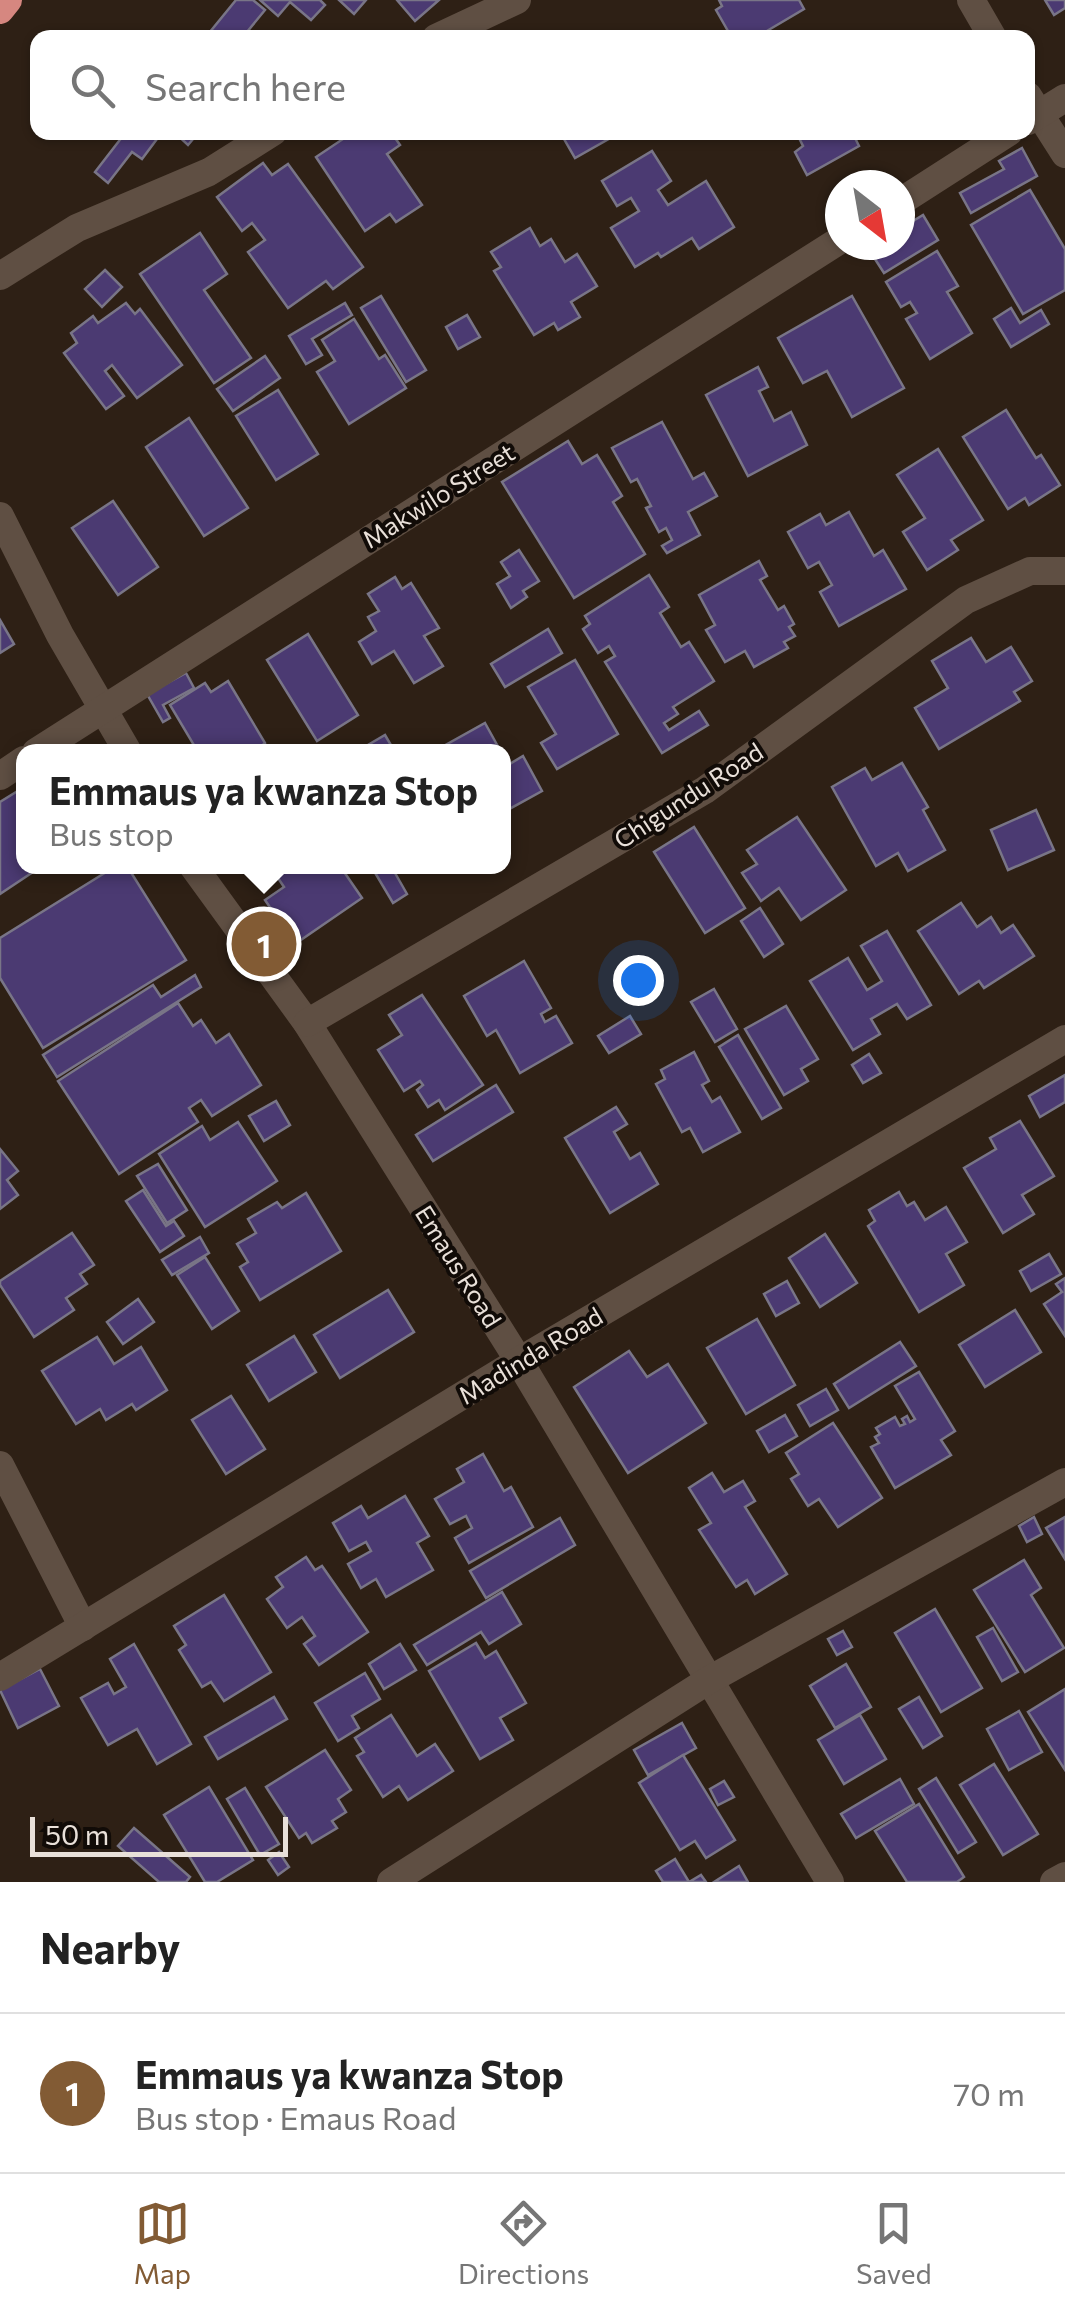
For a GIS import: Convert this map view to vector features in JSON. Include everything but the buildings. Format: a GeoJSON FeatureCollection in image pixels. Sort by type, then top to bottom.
{"type":"FeatureCollection","features":[{"type":"Feature","properties":{"kind":"highway"},"geometry":{"type":"LineString","coordinates":[[0,10],[8,0]]}},
{"type":"Feature","properties":{"kind":"street"},"geometry":{"type":"LineString","coordinates":[[453,30],[517,0]]}},
{"type":"Feature","properties":{"kind":"street"},"geometry":{"type":"LineString","coordinates":[[971,0],[988,30]]}},
{"type":"Feature","properties":{"kind":"street"},"geometry":{"type":"LineString","coordinates":[[1035,109],[1065,98]]}},
{"type":"Feature","properties":{"kind":"street"},"geometry":{"type":"LineString","coordinates":[[1035,115],[1065,154]]}},
{"type":"Feature","properties":{"kind":"street"},"geometry":{"type":"LineString","coordinates":[[0,276],[78,228],[209,172],[260,140]]}},
{"type":"Feature","properties":{"kind":"street"},"geometry":{"type":"LineString","coordinates":[[915,192],[997,140]]}},
{"type":"Feature","properties":{"kind":"street","name":"Makwilo Street"},"geometry":{"type":"LineString","coordinates":[[48,744],[825,250]]}},
{"type":"Feature","properties":{"kind":"street"},"geometry":{"type":"LineString","coordinates":[[0,516],[60,635],[124,744]]}},
{"type":"Feature","properties":{"kind":"street","name":"Chigundu Road"},"geometry":{"type":"LineString","coordinates":[[307,1023],[704,790],[966,600],[1030,571],[1065,571]]}},
{"type":"Feature","properties":{"kind":"street","name":"Emaus Road"},"geometry":{"type":"LineString","coordinates":[[200,874],[307,1023],[519,1361],[830,1882]]}},
{"type":"Feature","properties":{"kind":"street","name":"Madinda Road"},"geometry":{"type":"LineString","coordinates":[[0,1678],[519,1361],[1065,1039]]}},
{"type":"Feature","properties":{"kind":"street"},"geometry":{"type":"LineString","coordinates":[[0,1466],[83,1627]]}},
{"type":"Feature","properties":{"kind":"street"},"geometry":{"type":"LineString","coordinates":[[391,1882],[709,1680],[1065,1482]]}},
{"type":"Feature","properties":{"kind":"street"},"geometry":{"type":"LineString","coordinates":[[1054,1882],[1065,1876]]}},
{"type":"Feature","properties":{"kind":"place","name":"Emmaus ya kwanza Stop"},"geometry":{"type":"Point","coordinates":[264,944]}}]}
